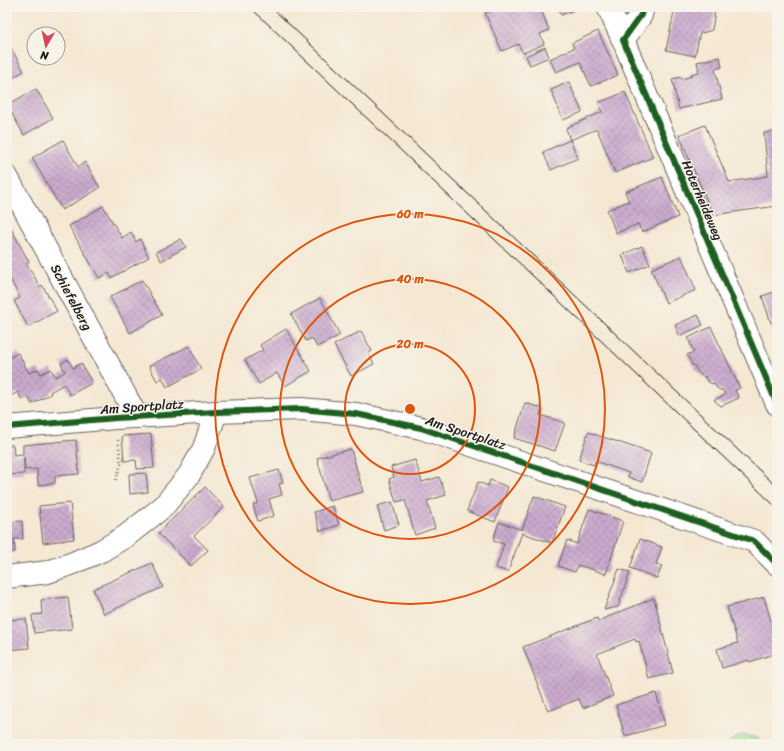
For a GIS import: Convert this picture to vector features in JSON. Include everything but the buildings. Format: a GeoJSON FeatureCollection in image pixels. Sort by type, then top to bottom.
{"type":"FeatureCollection","features":[{"type":"Feature","properties":{"kind":"street","name":"Hoterheideweg"},"geometry":{"type":"LineString","coordinates":[[608,7],[624,40],[777,404]]}},
{"type":"Feature","properties":{"kind":"street"},"geometry":{"type":"LineString","coordinates":[[624,40],[641,15],[643,7]]}},
{"type":"Feature","properties":{"kind":"street","name":"Schiefelberg"},"geometry":{"type":"LineString","coordinates":[[7,177],[127,418]]}},
{"type":"Feature","properties":{"kind":"street","name":"Am Sportplatz"},"geometry":{"type":"LineString","coordinates":[[7,427],[216,412],[301,409],[356,414],[421,428],[754,541],[777,564]]}},
{"type":"Feature","properties":{"kind":"street"},"geometry":{"type":"LineString","coordinates":[[7,578],[48,572],[73,564],[114,544],[163,507],[189,475],[204,448],[216,412]]}},
{"type":"Feature","properties":{"kind":"path"},"geometry":{"type":"LineString","coordinates":[[116,480],[121,464],[127,418]]}},
{"type":"Feature","properties":{"kind":"green space"},"geometry":{"type":"Polygon","coordinates":[[[741,735],[759,738],[758,742],[760,744],[730,744],[731,741],[741,735]]]}},
{"type":"Feature","properties":{"kind":"tram line"},"geometry":{"type":"LineString","coordinates":[[250,7],[777,508]]}},
{"type":"Feature","properties":{"kind":"tram line"},"geometry":{"type":"LineString","coordinates":[[271,7],[777,487]]}},
{"type":"Feature","properties":{"kind":"cycle path"},"geometry":{"type":"LineString","coordinates":[[643,7],[641,15],[623,40],[777,404]]}},
{"type":"Feature","properties":{"kind":"cycle path"},"geometry":{"type":"LineString","coordinates":[[7,427],[216,412],[301,409],[356,414],[421,428],[754,541],[777,564]]}}]}
